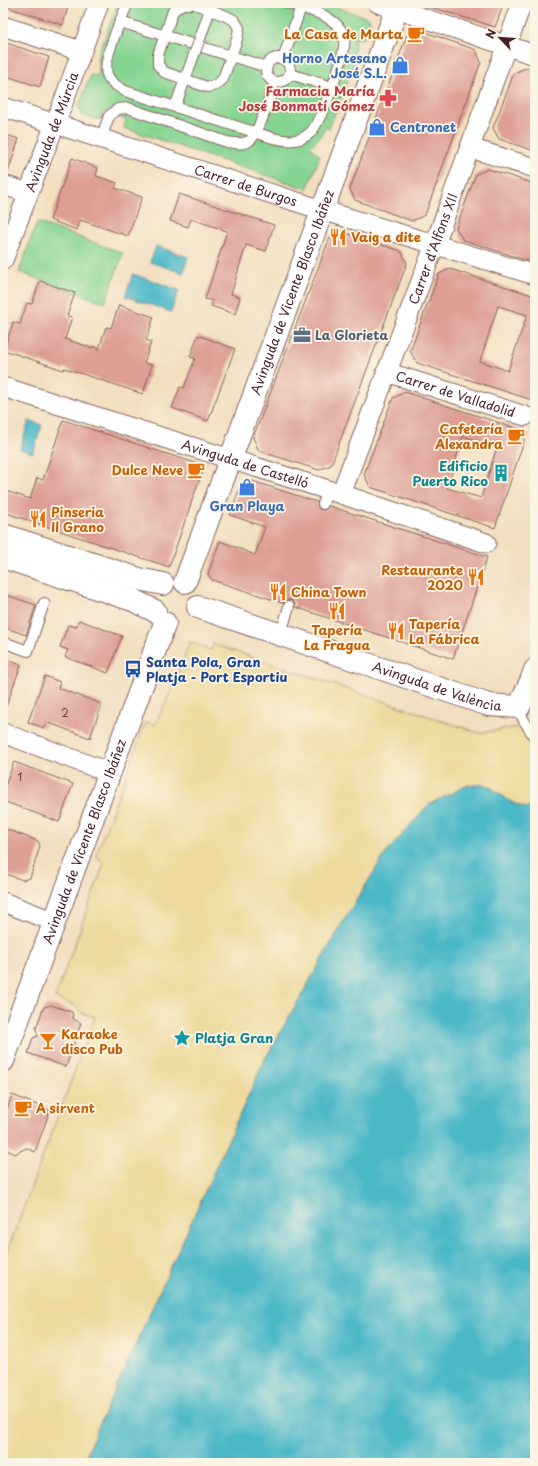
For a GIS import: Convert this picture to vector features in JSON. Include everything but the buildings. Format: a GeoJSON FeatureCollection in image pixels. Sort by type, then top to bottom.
{"type":"FeatureCollection","features":[{"type":"Feature","properties":{"kind":"street","name":"Avinguda de Múrcia"},"geometry":{"type":"LineString","coordinates":[[3,260],[8,233],[28,193],[99,3]]}},
{"type":"Feature","properties":{"kind":"street","name":"Carrer d'Alfons XII"},"geometry":{"type":"LineString","coordinates":[[330,496],[386,372],[435,244],[522,3]]}},
{"type":"Feature","properties":{"kind":"street"},"geometry":{"type":"LineString","coordinates":[[391,5],[535,55]]}},
{"type":"Feature","properties":{"kind":"street","name":"Avinguda de Vicente Blasco Ibáñez"},"geometry":{"type":"LineString","coordinates":[[185,582],[322,210],[391,5]]}},
{"type":"Feature","properties":{"kind":"street"},"geometry":{"type":"LineString","coordinates":[[3,26],[81,51]]}},
{"type":"Feature","properties":{"kind":"street","name":"Carrer de Burgos"},"geometry":{"type":"LineString","coordinates":[[3,107],[322,210],[535,276]]}},
{"type":"Feature","properties":{"kind":"street"},"geometry":{"type":"LineString","coordinates":[[470,148],[535,168]]}},
{"type":"Feature","properties":{"kind":"street"},"geometry":{"type":"LineString","coordinates":[[3,185],[28,193]]}},
{"type":"Feature","properties":{"kind":"street","name":"Carrer de Valladolid"},"geometry":{"type":"LineString","coordinates":[[386,372],[525,416]]}},
{"type":"Feature","properties":{"kind":"street","name":"Avinguda de Castelló"},"geometry":{"type":"LineString","coordinates":[[3,387],[230,459],[330,496],[486,542]]}},
{"type":"Feature","properties":{"kind":"street"},"geometry":{"type":"LineString","coordinates":[[3,535],[139,579],[163,584]]}},
{"type":"Feature","properties":{"kind":"street"},"geometry":{"type":"LineString","coordinates":[[3,557],[133,600],[172,625],[186,623],[193,617],[198,607],[196,592],[191,586],[185,582],[174,580],[163,584],[157,590],[154,596],[153,604],[160,617]]}},
{"type":"Feature","properties":{"kind":"street","name":"Avinguda de València"},"geometry":{"type":"LineString","coordinates":[[198,607],[489,705],[527,706]]}},
{"type":"Feature","properties":{"kind":"street","name":"Avinguda de Vicente Blasco Ibáñez"},"geometry":{"type":"LineString","coordinates":[[3,1061],[110,773],[160,617]]}},
{"type":"Feature","properties":{"kind":"street"},"geometry":{"type":"LineString","coordinates":[[527,706],[535,670]]}},
{"type":"Feature","properties":{"kind":"street"},"geometry":{"type":"LineString","coordinates":[[3,734],[110,773]]}},
{"type":"Feature","properties":{"kind":"street"},"geometry":{"type":"LineString","coordinates":[[3,902],[55,922]]}},
{"type":"Feature","properties":{"kind":"lane"},"geometry":{"type":"LineString","coordinates":[[128,3],[106,61],[106,73],[113,84],[125,91],[288,142],[301,139],[311,133],[320,117],[332,87],[342,59],[345,43],[341,30],[321,14],[287,3]]}},
{"type":"Feature","properties":{"kind":"lane"},"geometry":{"type":"LineString","coordinates":[[182,4],[211,6],[234,20],[239,28],[237,39],[223,79],[216,85],[207,87],[164,72],[158,65],[158,55],[173,11],[182,4]]}},
{"type":"Feature","properties":{"kind":"lane"},"geometry":{"type":"LineString","coordinates":[[175,107],[211,6]]}},
{"type":"Feature","properties":{"kind":"lane"},"geometry":{"type":"LineString","coordinates":[[284,60],[301,7]]}},
{"type":"Feature","properties":{"kind":"lane"},"geometry":{"type":"LineString","coordinates":[[120,22],[267,67]]}},
{"type":"Feature","properties":{"kind":"lane"},"geometry":{"type":"LineString","coordinates":[[277,58],[284,60],[288,63],[290,74],[281,82],[275,82],[270,79],[267,73],[267,67],[270,61],[277,58]]}},
{"type":"Feature","properties":{"kind":"lane"},"geometry":{"type":"LineString","coordinates":[[290,74],[332,87]]}},
{"type":"Feature","properties":{"kind":"lane"},"geometry":{"type":"LineString","coordinates":[[101,139],[109,116],[118,109],[128,108],[227,142],[238,144],[248,142],[256,133],[275,82]]}},
{"type":"Feature","properties":{"kind":"lane"},"geometry":{"type":"LineString","coordinates":[[3,642],[28,650],[44,603]]}},
{"type":"Feature","properties":{"kind":"lane"},"geometry":{"type":"LineString","coordinates":[[281,634],[290,606]]}},
{"type":"Feature","properties":{"kind":"lane"},"geometry":{"type":"LineString","coordinates":[[527,706],[523,719],[535,738]]}},
{"type":"Feature","properties":{"kind":"green space"},"geometry":{"type":"Polygon","coordinates":[[[118,3],[323,3],[369,18],[370,22],[363,39],[354,39],[355,45],[353,54],[357,56],[329,129],[325,127],[319,138],[310,147],[320,156],[307,189],[124,128],[126,120],[103,111],[100,120],[82,115],[78,107],[91,75],[99,75],[99,59],[97,58],[118,3]]]}},
{"type":"Feature","properties":{"kind":"green space"},"geometry":{"type":"Polygon","coordinates":[[[37,222],[123,253],[105,303],[19,272],[37,222]]]}},
{"type":"Feature","properties":{"kind":"sand","name":"Platja Gran"},"geometry":{"type":"Polygon","coordinates":[[[190,642],[211,650],[213,644],[479,733],[519,727],[535,745],[535,804],[525,808],[513,803],[487,785],[385,854],[343,922],[265,1059],[91,1443],[84,1463],[3,1463],[3,1263],[95,1017],[82,1013],[74,1005],[55,998],[104,864],[96,855],[146,722],[155,725],[171,691],[190,642]]]}},
{"type":"Feature","properties":{"kind":"water"},"geometry":{"type":"Polygon","coordinates":[[[156,246],[188,257],[183,273],[150,262],[156,246]]]}},
{"type":"Feature","properties":{"kind":"water"},"geometry":{"type":"Polygon","coordinates":[[[133,274],[179,290],[171,312],[125,296],[133,274]]]}},
{"type":"Feature","properties":{"kind":"water"},"geometry":{"type":"Polygon","coordinates":[[[29,421],[42,425],[33,453],[20,449],[29,421]]]}},
{"type":"Feature","properties":{"kind":"water"},"geometry":{"type":"Polygon","coordinates":[[[468,785],[487,785],[513,803],[525,808],[535,804],[535,1463],[84,1463],[91,1443],[265,1059],[343,922],[385,854],[429,804],[468,785]]]}},
{"type":"Feature","properties":{"kind":"place","name":"La Casa de Marta"},"geometry":{"type":"Point","coordinates":[416,34]}},
{"type":"Feature","properties":{"kind":"place","name":"Horno Artesano José S.L."},"geometry":{"type":"Point","coordinates":[400,65]}},
{"type":"Feature","properties":{"kind":"place","name":"Farmacia María José Bonmatí Gómez"},"geometry":{"type":"Point","coordinates":[388,98]}},
{"type":"Feature","properties":{"kind":"place","name":"Centronet"},"geometry":{"type":"Point","coordinates":[377,127]}},
{"type":"Feature","properties":{"kind":"place","name":"Vaig a dite"},"geometry":{"type":"Point","coordinates":[338,237]}},
{"type":"Feature","properties":{"kind":"place","name":"La Glorieta"},"geometry":{"type":"Point","coordinates":[302,335]}},
{"type":"Feature","properties":{"kind":"place","name":"Cafetería Alexandra"},"geometry":{"type":"Point","coordinates":[516,436]}},
{"type":"Feature","properties":{"kind":"place","name":"Dulce Neve"},"geometry":{"type":"Point","coordinates":[196,470]}},
{"type":"Feature","properties":{"kind":"place","name":"Edificio Puerto Rico"},"geometry":{"type":"Point","coordinates":[501,473]}},
{"type":"Feature","properties":{"kind":"place","name":"Gran Playa"},"geometry":{"type":"Point","coordinates":[247,487]}},
{"type":"Feature","properties":{"kind":"place","name":"Pinseria Il Grano"},"geometry":{"type":"Point","coordinates":[38,519]}},
{"type":"Feature","properties":{"kind":"place","name":"Restaurante 2020"},"geometry":{"type":"Point","coordinates":[476,577]}},
{"type":"Feature","properties":{"kind":"place","name":"China Town"},"geometry":{"type":"Point","coordinates":[278,592]}},
{"type":"Feature","properties":{"kind":"place","name":"Tapería La Fragua"},"geometry":{"type":"Point","coordinates":[337,611]}},
{"type":"Feature","properties":{"kind":"place","name":"Tapería La Fábrica"},"geometry":{"type":"Point","coordinates":[396,631]}},
{"type":"Feature","properties":{"kind":"place","name":"Santa Pola, Gran Platja - Port Esportiu"},"geometry":{"type":"Point","coordinates":[133,669]}},
{"type":"Feature","properties":{"kind":"place","name":"Platja Gran"},"geometry":{"type":"Point","coordinates":[182,1038]}},
{"type":"Feature","properties":{"kind":"place","name":"Karaoke disco Pub"},"geometry":{"type":"Point","coordinates":[48,1041]}},
{"type":"Feature","properties":{"kind":"place","name":"A sirvent"},"geometry":{"type":"Point","coordinates":[23,1108]}}]}
